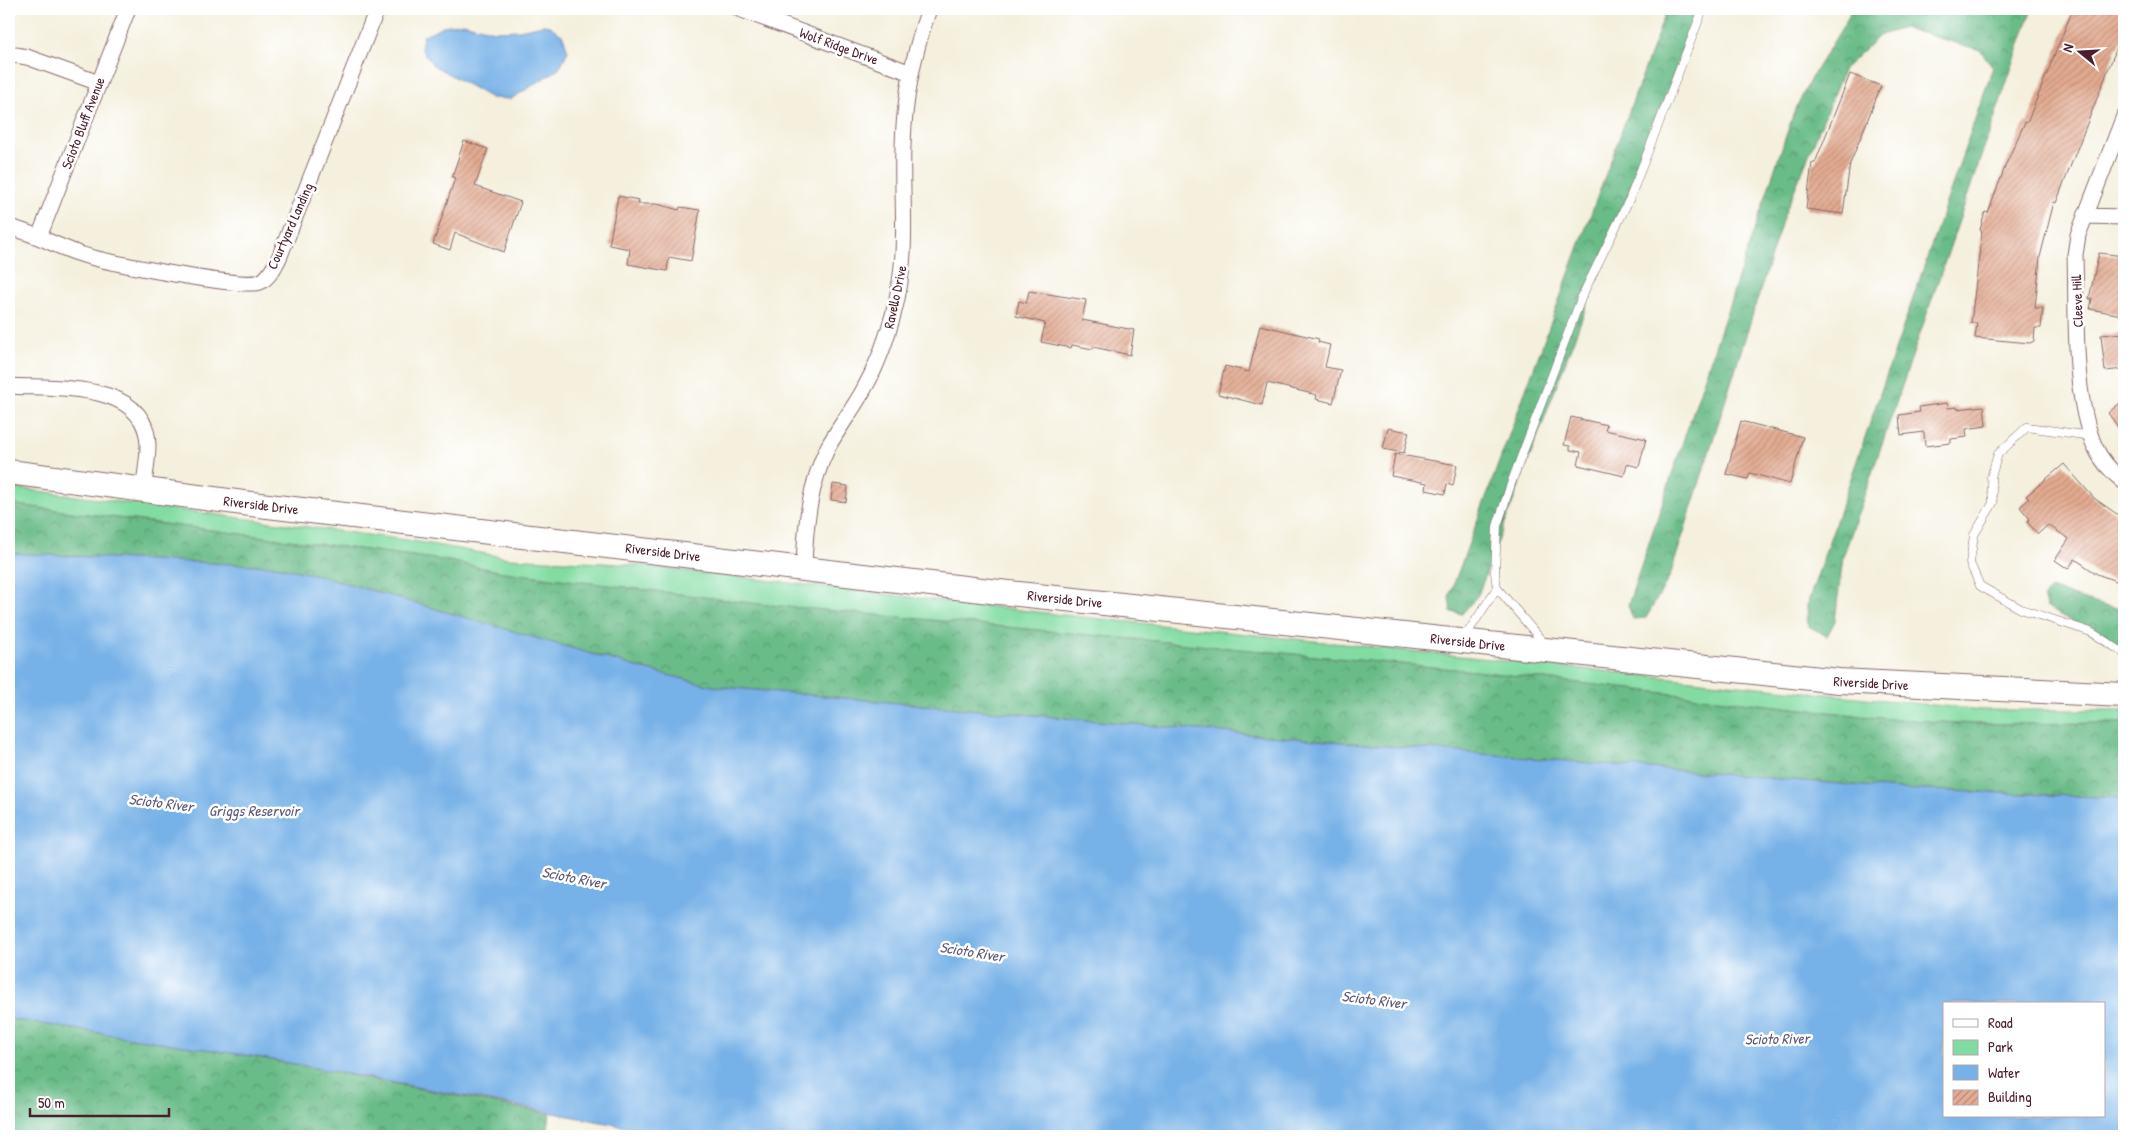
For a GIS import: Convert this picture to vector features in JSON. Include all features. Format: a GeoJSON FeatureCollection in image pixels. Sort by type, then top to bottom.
{"type":"FeatureCollection","features":[{"type":"Feature","properties":{"kind":"main road","name":"Riverside Drive"},"geometry":{"type":"LineString","coordinates":[[9,472],[144,490],[804,569],[1839,681],[2124,695]]}},
{"type":"Feature","properties":{"kind":"street","name":"Scioto Bluff Avenue"},"geometry":{"type":"LineString","coordinates":[[39,237],[128,9]]}},
{"type":"Feature","properties":{"kind":"street","name":"Courtyard Landing"},"geometry":{"type":"LineString","coordinates":[[9,227],[80,254],[113,262],[235,283],[260,282],[267,276],[279,258],[376,9]]}},
{"type":"Feature","properties":{"kind":"street","name":"Wolf Ridge Drive"},"geometry":{"type":"LineString","coordinates":[[739,9],[911,73]]}},
{"type":"Feature","properties":{"kind":"street","name":"Ravello Drive"},"geometry":{"type":"LineString","coordinates":[[804,569],[805,532],[818,473],[828,448],[874,370],[893,316],[900,285],[905,226],[903,146],[911,73],[929,9]]}},
{"type":"Feature","properties":{"kind":"street"},"geometry":{"type":"LineString","coordinates":[[9,54],[27,57],[99,83]]}},
{"type":"Feature","properties":{"kind":"street","name":"Cleeve Hill"},"geometry":{"type":"LineString","coordinates":[[2124,116],[2085,216],[2078,236],[2075,255],[2081,402],[2095,449],[2112,472],[2124,482]]}},
{"type":"Feature","properties":{"kind":"street"},"geometry":{"type":"LineString","coordinates":[[2085,216],[2124,217]]}},
{"type":"Feature","properties":{"kind":"street"},"geometry":{"type":"LineString","coordinates":[[9,386],[102,392],[123,402],[141,420],[146,433],[148,444],[144,490]]}},
{"type":"Feature","properties":{"kind":"lane"},"geometry":{"type":"LineString","coordinates":[[1550,650],[1497,588],[1495,573],[1497,526],[1512,481],[1582,296],[1630,198],[1703,9]]}},
{"type":"Feature","properties":{"kind":"lane"},"geometry":{"type":"LineString","coordinates":[[2091,436],[2027,427],[1998,454],[1991,477],[1993,503],[1974,535],[1970,563],[1980,586],[2021,609],[2091,632],[2124,653]]}},
{"type":"Feature","properties":{"kind":"lane"},"geometry":{"type":"LineString","coordinates":[[1462,641],[1497,588]]}},
{"type":"Feature","properties":{"kind":"green space"},"geometry":{"type":"Polygon","coordinates":[[[1667,9],[1698,9],[1478,595],[1462,614],[1451,612],[1449,597],[1667,9]]]}},
{"type":"Feature","properties":{"kind":"green space"},"geometry":{"type":"Polygon","coordinates":[[[1851,9],[2032,9],[1843,557],[1835,621],[1827,636],[1808,626],[1807,605],[1993,67],[1980,50],[1904,28],[1880,35],[1844,69],[1783,218],[1670,576],[1646,618],[1633,619],[1628,605],[1793,115],[1811,78],[1848,18],[1851,9]]]}},
{"type":"Feature","properties":{"kind":"green space"},"geometry":{"type":"Polygon","coordinates":[[[9,487],[413,541],[509,558],[637,565],[1063,615],[1981,710],[2124,710],[2124,723],[1973,724],[1879,718],[1475,671],[759,604],[503,572],[443,560],[9,504],[9,487]]]}},
{"type":"Feature","properties":{"kind":"green space"},"geometry":{"type":"Polygon","coordinates":[[[9,504],[443,560],[503,572],[759,604],[1475,671],[1879,718],[1973,724],[2124,723],[2124,798],[1899,789],[1198,730],[712,686],[640,668],[318,575],[274,566],[9,553],[9,504]]]}},
{"type":"Feature","properties":{"kind":"green space"},"geometry":{"type":"Polygon","coordinates":[[[2050,589],[2124,610],[2124,651],[2046,607],[2043,597],[2050,589]]]}},
{"type":"Feature","properties":{"kind":"green space"},"geometry":{"type":"Polygon","coordinates":[[[9,1019],[257,1057],[550,1114],[547,1136],[9,1136],[9,1019]]]}},
{"type":"Feature","properties":{"kind":"water"},"geometry":{"type":"Polygon","coordinates":[[[463,23],[494,31],[519,30],[543,25],[550,26],[563,36],[568,51],[559,69],[511,99],[491,98],[433,65],[421,49],[423,36],[443,26],[463,23]]]}},
{"type":"Feature","properties":{"kind":"water","name":"Griggs Reservoir"},"geometry":{"type":"Polygon","coordinates":[[[9,553],[274,566],[318,575],[640,668],[712,686],[1198,730],[1899,789],[2124,798],[2124,1136],[675,1136],[257,1057],[9,1019],[9,553]]]}},
{"type":"Feature","properties":{"kind":"building"},"geometry":{"type":"Polygon","coordinates":[[[2073,9],[2124,9],[2124,34],[2119,48],[2117,47],[2056,203],[2054,202],[2040,257],[2035,308],[2043,308],[2041,328],[2035,328],[2034,341],[2030,343],[1975,338],[1977,323],[1971,323],[1982,231],[1980,230],[1985,212],[1988,213],[2006,164],[2025,122],[2027,123],[2073,9]]]}},
{"type":"Feature","properties":{"kind":"building"},"geometry":{"type":"Polygon","coordinates":[[[1850,74],[1881,86],[1850,164],[1843,214],[1806,209],[1812,163],[1815,163],[1850,74]]]}},
{"type":"Feature","properties":{"kind":"building"},"geometry":{"type":"Polygon","coordinates":[[[464,141],[488,149],[475,186],[521,202],[504,252],[455,233],[450,250],[433,244],[455,178],[452,177],[464,141]]]}},
{"type":"Feature","properties":{"kind":"building"},"geometry":{"type":"Polygon","coordinates":[[[618,196],[639,200],[638,204],[657,204],[679,210],[680,207],[700,210],[691,261],[669,257],[667,271],[628,264],[630,249],[609,245],[618,196]]]}},
{"type":"Feature","properties":{"kind":"building"},"geometry":{"type":"Polygon","coordinates":[[[2099,253],[2124,256],[2122,315],[2090,309],[2092,299],[2089,299],[2099,253]]]}},
{"type":"Feature","properties":{"kind":"building"},"geometry":{"type":"Polygon","coordinates":[[[1029,291],[1086,300],[1082,320],[1134,330],[1130,355],[1093,347],[1093,349],[1072,345],[1071,348],[1041,342],[1045,323],[1016,316],[1019,301],[1026,303],[1029,291]]]}},
{"type":"Feature","properties":{"kind":"building"},"geometry":{"type":"Polygon","coordinates":[[[1260,325],[1319,339],[1318,342],[1330,345],[1325,367],[1341,370],[1333,403],[1316,399],[1317,395],[1267,383],[1262,405],[1218,394],[1225,366],[1249,372],[1260,325]]]}},
{"type":"Feature","properties":{"kind":"building"},"geometry":{"type":"Polygon","coordinates":[[[2124,333],[2124,369],[2105,371],[2101,335],[2124,333]]]}},
{"type":"Feature","properties":{"kind":"building"},"geometry":{"type":"Polygon","coordinates":[[[2124,400],[2124,435],[2108,413],[2124,400]]]}},
{"type":"Feature","properties":{"kind":"building"},"geometry":{"type":"Polygon","coordinates":[[[1947,403],[1948,408],[1957,407],[1957,409],[1984,406],[1986,426],[1966,429],[1967,437],[1951,439],[1951,443],[1925,446],[1924,432],[1901,435],[1899,415],[1920,412],[1919,407],[1947,403]]]}},
{"type":"Feature","properties":{"kind":"building"},"geometry":{"type":"Polygon","coordinates":[[[1571,417],[1607,425],[1605,430],[1646,439],[1639,467],[1627,464],[1624,476],[1578,465],[1581,452],[1570,450],[1570,446],[1564,445],[1571,417]]]}},
{"type":"Feature","properties":{"kind":"building"},"geometry":{"type":"Polygon","coordinates":[[[1741,421],[1803,437],[1790,484],[1750,473],[1748,479],[1726,474],[1741,421]]]}},
{"type":"Feature","properties":{"kind":"building"},"geometry":{"type":"Polygon","coordinates":[[[1388,428],[1409,432],[1404,453],[1383,449],[1388,428]]]}},
{"type":"Feature","properties":{"kind":"building"},"geometry":{"type":"Polygon","coordinates":[[[1395,454],[1457,465],[1453,486],[1447,484],[1445,494],[1426,490],[1427,483],[1391,476],[1395,454]]]}},
{"type":"Feature","properties":{"kind":"building"},"geometry":{"type":"Polygon","coordinates":[[[2064,464],[2094,498],[2124,519],[2124,584],[2097,574],[2075,559],[2068,569],[2055,560],[2069,539],[2048,525],[2038,534],[2027,522],[2030,519],[2020,507],[2029,499],[2026,496],[2064,464]]]}},
{"type":"Feature","properties":{"kind":"building"},"geometry":{"type":"Polygon","coordinates":[[[833,484],[848,486],[846,502],[831,500],[833,484]]]}},
{"type":"Feature","properties":{"kind":"water label","name":"Scioto River"},"geometry":{"type":"Point","coordinates":[161,803]}},
{"type":"Feature","properties":{"kind":"water label","name":"Scioto River"},"geometry":{"type":"Point","coordinates":[574,878]}},
{"type":"Feature","properties":{"kind":"water label","name":"Scioto River"},"geometry":{"type":"Point","coordinates":[972,952]}},
{"type":"Feature","properties":{"kind":"water label","name":"Scioto River"},"geometry":{"type":"Point","coordinates":[1374,1000]}},
{"type":"Feature","properties":{"kind":"water label","name":"Scioto River"},"geometry":{"type":"Point","coordinates":[1777,1039]}}]}
